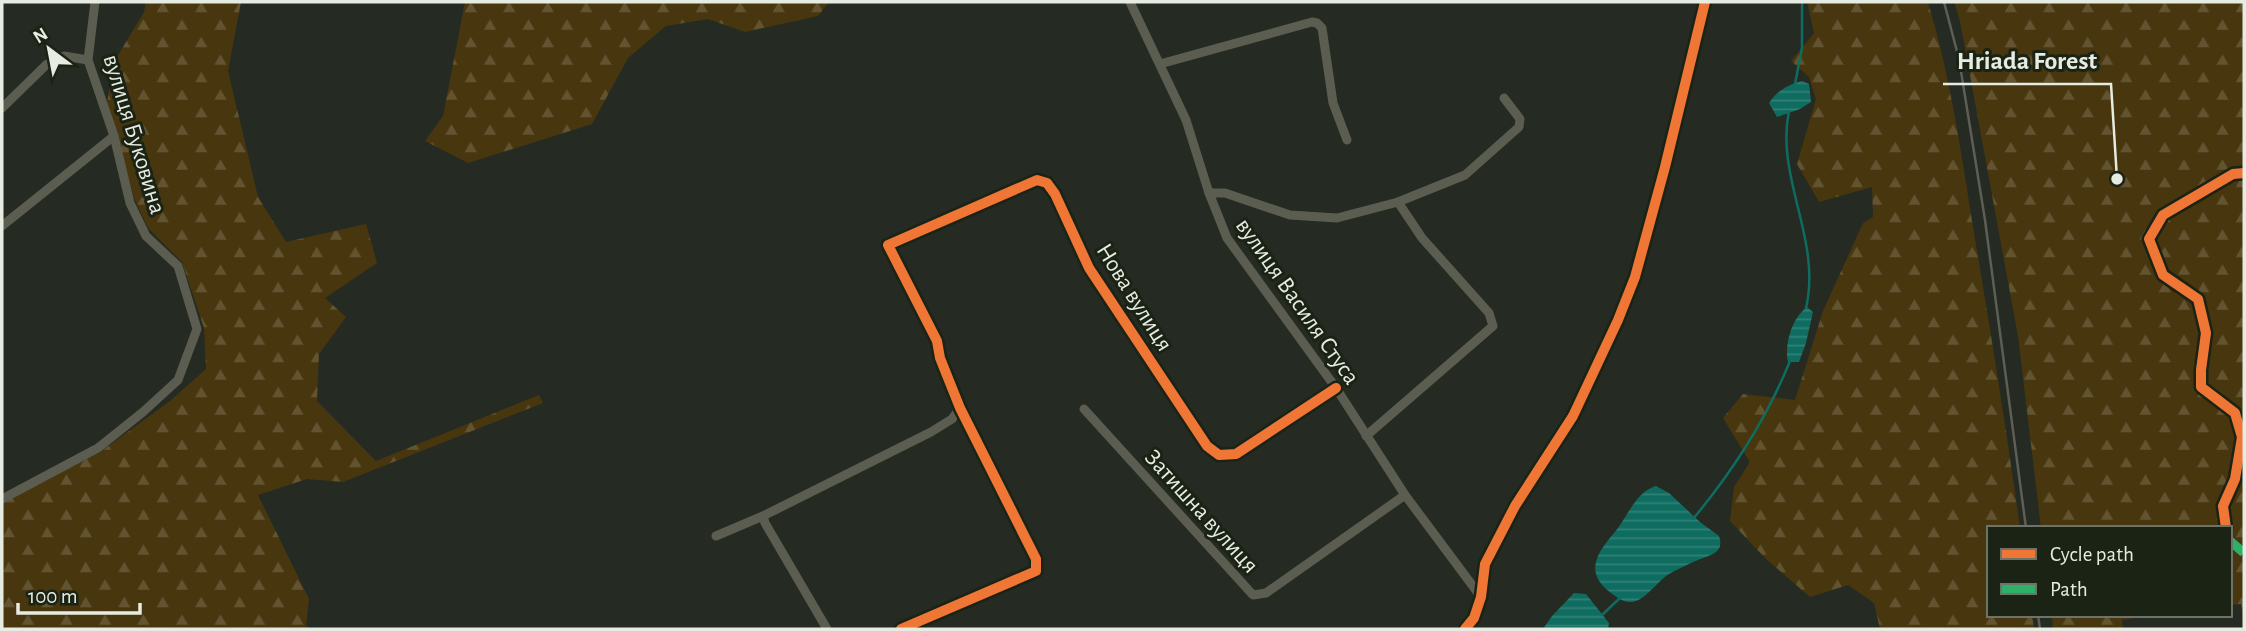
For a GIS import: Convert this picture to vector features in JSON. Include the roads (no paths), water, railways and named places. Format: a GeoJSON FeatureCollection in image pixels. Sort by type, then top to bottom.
{"type":"FeatureCollection","features":[{"type":"Feature","properties":{"kind":"street","name":"вулиця Буковина"},"geometry":{"type":"LineString","coordinates":[[2,499],[98,448],[143,412],[178,380],[195,340],[197,329],[178,266],[146,236],[130,203],[114,136],[88,60],[95,2]]}},
{"type":"Feature","properties":{"kind":"street","name":"вулиця Василя Стуса"},"geometry":{"type":"LineString","coordinates":[[1130,2],[1186,120],[1209,194],[1227,238],[1336,388],[1405,495],[1481,597]]}},
{"type":"Feature","properties":{"kind":"street"},"geometry":{"type":"LineString","coordinates":[[1465,629],[1474,618],[1481,597],[1485,564],[1515,506],[1573,416],[1635,277],[1705,2]]}},
{"type":"Feature","properties":{"kind":"street"},"geometry":{"type":"LineString","coordinates":[[1160,64],[1312,22],[1317,23],[1322,28],[1333,103],[1348,140]]}},
{"type":"Feature","properties":{"kind":"street"},"geometry":{"type":"LineString","coordinates":[[2,108],[47,64],[64,56],[88,60]]}},
{"type":"Feature","properties":{"kind":"street"},"geometry":{"type":"LineString","coordinates":[[1209,194],[1225,193],[1290,215],[1337,218],[1398,202],[1465,175],[1519,127],[1520,119],[1504,98]]}},
{"type":"Feature","properties":{"kind":"street"},"geometry":{"type":"LineString","coordinates":[[2,226],[114,136]]}},
{"type":"Feature","properties":{"kind":"street","name":"Нова вулиця"},"geometry":{"type":"LineString","coordinates":[[960,408],[940,358],[937,341],[888,245],[1037,180],[1047,183],[1055,194],[1089,268],[1207,446],[1219,455],[1236,454],[1336,388]]}},
{"type":"Feature","properties":{"kind":"street"},"geometry":{"type":"LineString","coordinates":[[1366,436],[1493,326],[1489,313],[1422,238],[1398,202]]}},
{"type":"Feature","properties":{"kind":"street"},"geometry":{"type":"LineString","coordinates":[[716,536],[763,516],[932,432],[952,419],[960,408],[1036,559],[1036,571],[901,629]]}},
{"type":"Feature","properties":{"kind":"street","name":"Затишна вулиця"},"geometry":{"type":"LineString","coordinates":[[1084,410],[1253,596],[1266,593],[1405,495]]}},
{"type":"Feature","properties":{"kind":"street"},"geometry":{"type":"LineString","coordinates":[[763,516],[827,629]]}},
{"type":"Feature","properties":{"kind":"water"},"geometry":{"type":"Polygon","coordinates":[[[1802,81],[1809,84],[1811,102],[1777,117],[1769,103],[1783,89],[1802,81]]]}},
{"type":"Feature","properties":{"kind":"water"},"geometry":{"type":"Polygon","coordinates":[[[1807,307],[1813,312],[1806,343],[1799,362],[1788,362],[1790,332],[1807,307]]]}},
{"type":"Feature","properties":{"kind":"water"},"geometry":{"type":"Polygon","coordinates":[[[1656,486],[1669,493],[1719,536],[1720,546],[1712,555],[1664,577],[1640,599],[1625,601],[1603,586],[1595,571],[1596,563],[1602,548],[1637,499],[1656,486]]]}},
{"type":"Feature","properties":{"kind":"water"},"geometry":{"type":"Polygon","coordinates":[[[1574,593],[1586,594],[1609,623],[1608,629],[1543,629],[1574,593]]]}},
{"type":"Feature","properties":{"kind":"waterway"},"geometry":{"type":"LineString","coordinates":[[1795,84],[1802,48],[1802,2]]}},
{"type":"Feature","properties":{"kind":"waterway"},"geometry":{"type":"LineString","coordinates":[[1789,111],[1786,136],[1788,160],[1808,258],[1806,308]]}},
{"type":"Feature","properties":{"kind":"waterway"},"geometry":{"type":"LineString","coordinates":[[1693,519],[1748,443],[1771,403],[1790,361]]}},
{"type":"Feature","properties":{"kind":"waterway"},"geometry":{"type":"LineString","coordinates":[[1602,615],[1620,598]]}},
{"type":"Feature","properties":{"kind":"railway"},"geometry":{"type":"LineString","coordinates":[[1944,2],[1959,59],[1985,220],[2026,526]]}},
{"type":"Feature","properties":{"kind":"railway"},"geometry":{"type":"LineString","coordinates":[[2038,617],[2040,629]]}},
{"type":"Feature","properties":{"kind":"place","name":"Hriada Forest"},"geometry":{"type":"Point","coordinates":[2117,179]}}]}
